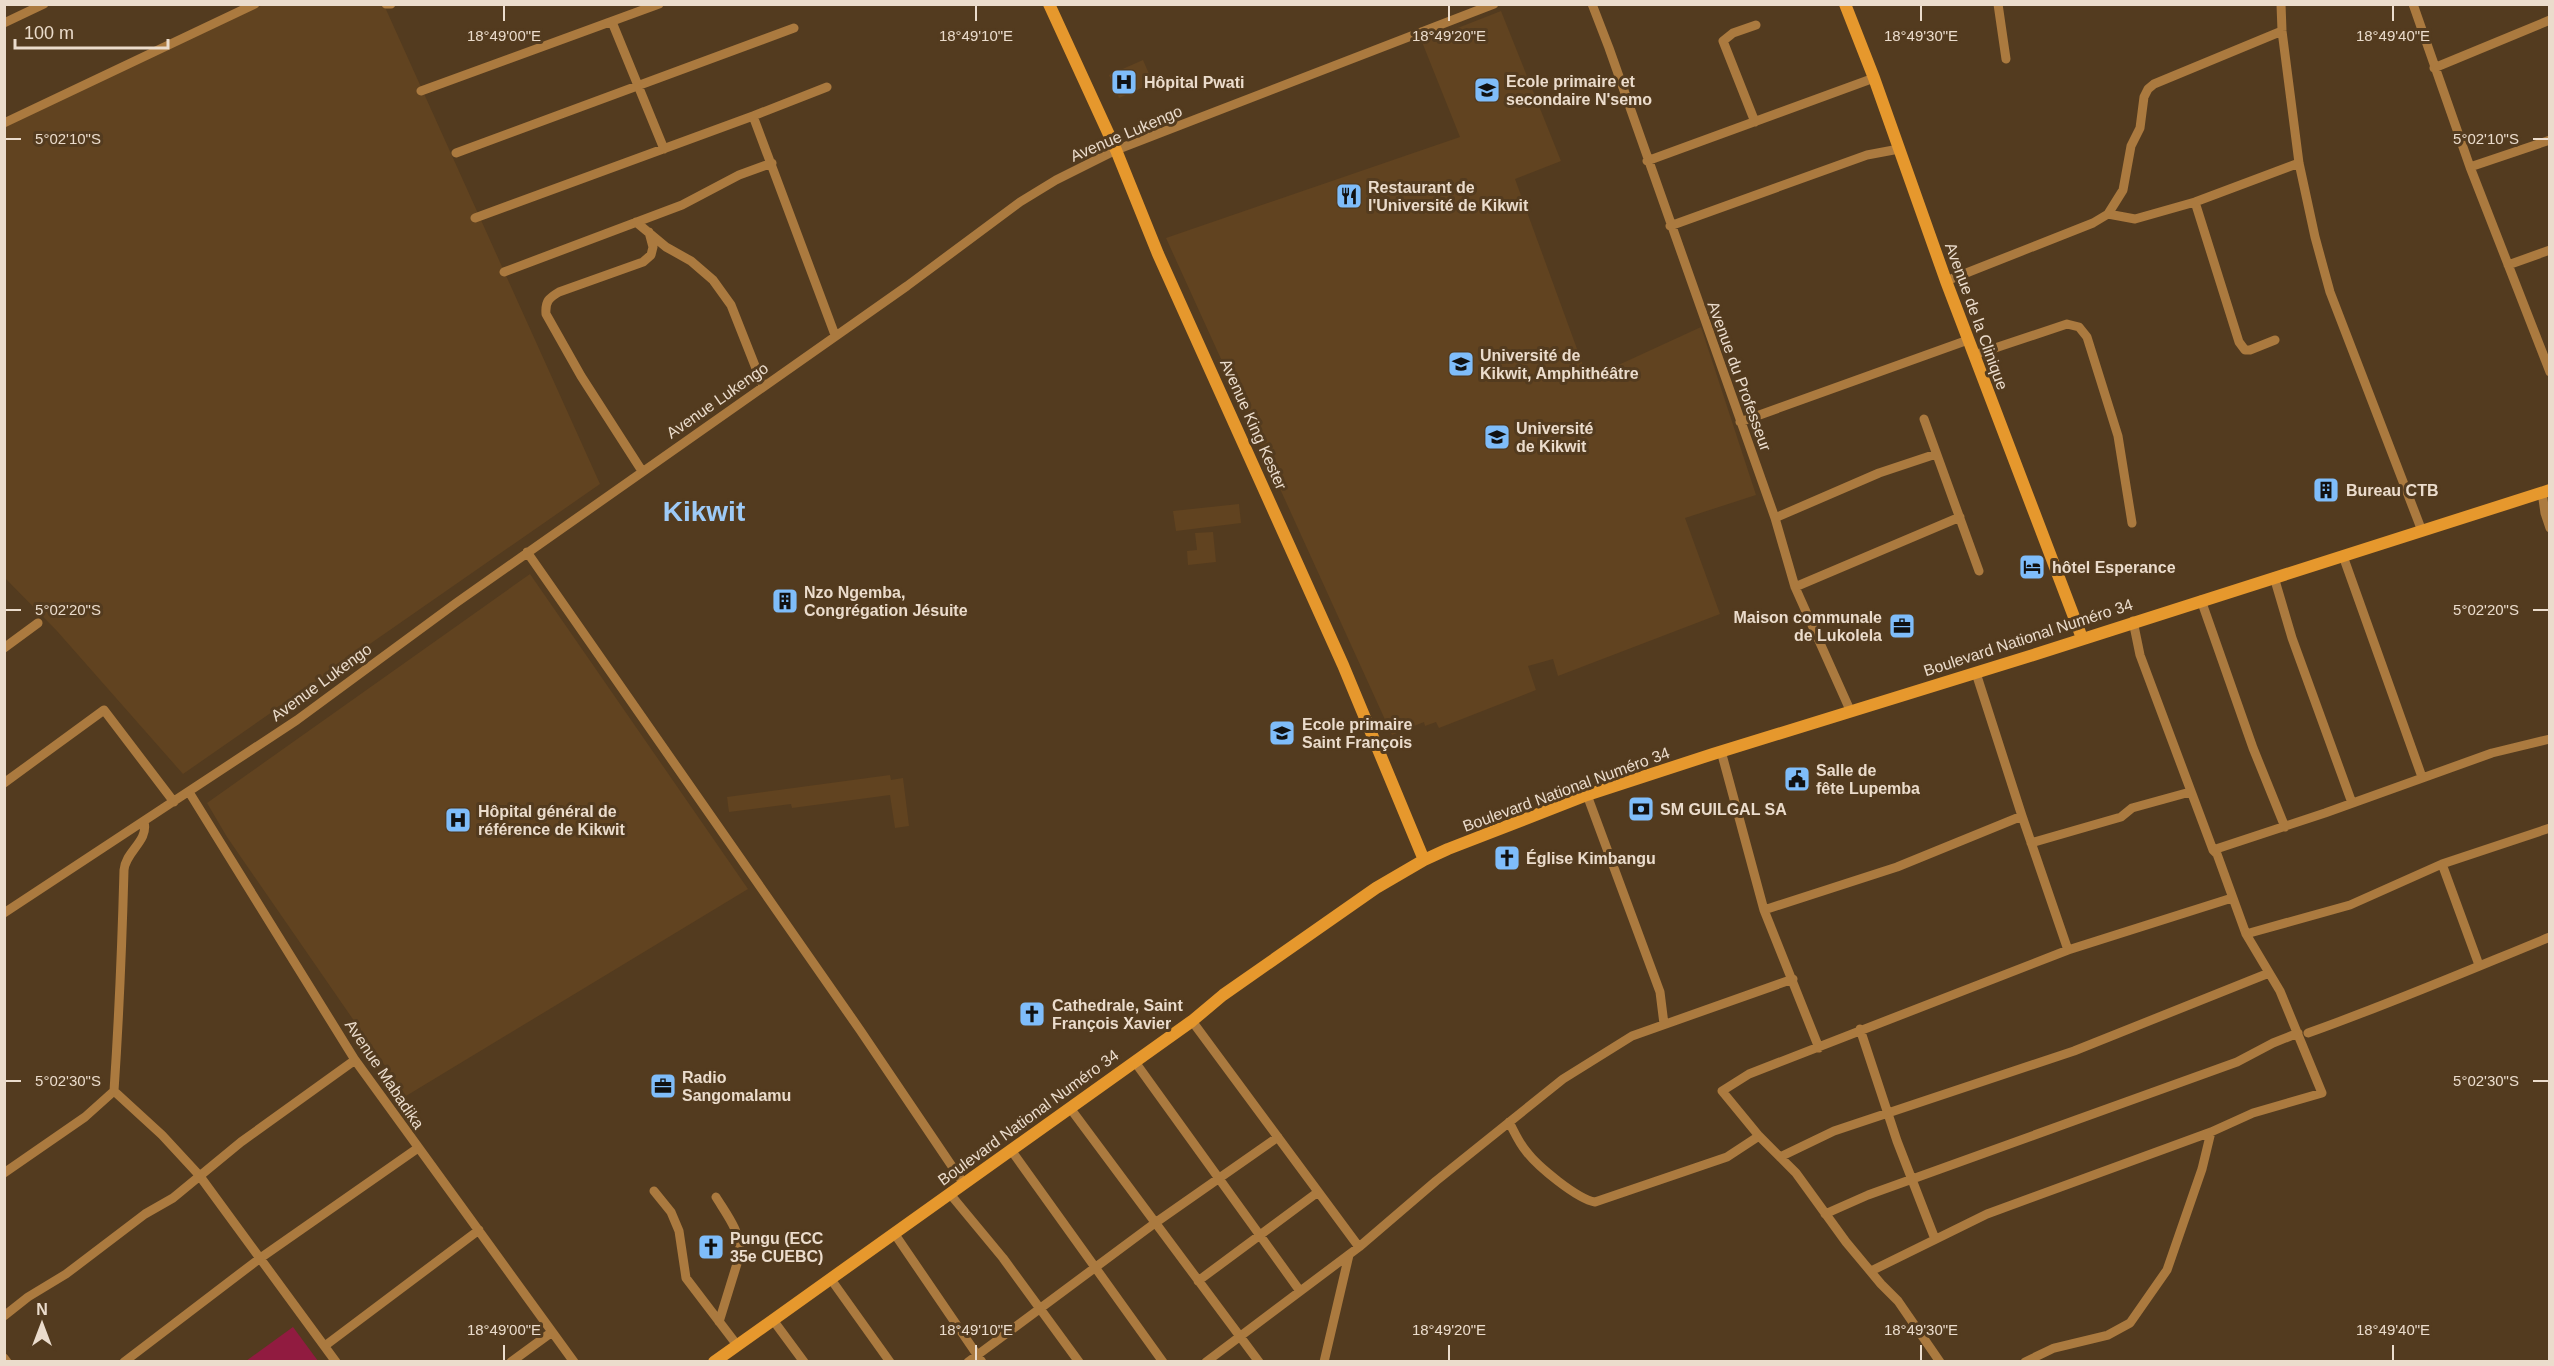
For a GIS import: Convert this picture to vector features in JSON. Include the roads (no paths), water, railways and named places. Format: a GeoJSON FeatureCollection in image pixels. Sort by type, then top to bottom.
{"type":"FeatureCollection","features":[{"type":"Feature","properties":{"kind":"main road","name":"Avenue King Kester"},"geometry":{"type":"LineString","coordinates":[[1049,4],[1116,150],[1158,254],[1347,674],[1424,860]]}},
{"type":"Feature","properties":{"kind":"main road","name":"Avenue de la Clinique"},"geometry":{"type":"LineString","coordinates":[[1845,4],[1968,340],[2082,638]]}},
{"type":"Feature","properties":{"kind":"main road","name":"Boulevard National Numéro 34"},"geometry":{"type":"LineString","coordinates":[[714,1362],[1192,1021],[1223,995],[1367,895],[1424,860],[1587,795],[2546,491]]}},
{"type":"Feature","properties":{"kind":"street"},"geometry":{"type":"LineString","coordinates":[[4,22],[44,4]]}},
{"type":"Feature","properties":{"kind":"street"},"geometry":{"type":"LineString","coordinates":[[4,123],[255,4]]}},
{"type":"Feature","properties":{"kind":"street"},"geometry":{"type":"LineString","coordinates":[[422,91],[659,4]]}},
{"type":"Feature","properties":{"kind":"street","name":"Avenue Lukengo"},"geometry":{"type":"LineString","coordinates":[[5,911],[297,720],[527,552],[1020,202],[1056,180],[1116,150],[1494,4]]}},
{"type":"Feature","properties":{"kind":"street","name":"Avenue du Professeur"},"geometry":{"type":"LineString","coordinates":[[1592,4],[1775,518],[1795,587],[1850,710]]}},
{"type":"Feature","properties":{"kind":"street"},"geometry":{"type":"LineString","coordinates":[[1998,4],[2006,59]]}},
{"type":"Feature","properties":{"kind":"street"},"geometry":{"type":"LineString","coordinates":[[2281,4],[2282,31],[2299,163],[2315,237],[2330,292],[2422,531]]}},
{"type":"Feature","properties":{"kind":"street"},"geometry":{"type":"LineString","coordinates":[[2413,4],[2470,167],[2550,372]]}},
{"type":"Feature","properties":{"kind":"street"},"geometry":{"type":"LineString","coordinates":[[2434,68],[2550,20]]}},
{"type":"Feature","properties":{"kind":"street"},"geometry":{"type":"LineString","coordinates":[[612,22],[664,149]]}},
{"type":"Feature","properties":{"kind":"street"},"geometry":{"type":"LineString","coordinates":[[1755,122],[1723,41],[1733,33],[1756,25]]}},
{"type":"Feature","properties":{"kind":"street"},"geometry":{"type":"LineString","coordinates":[[456,153],[794,28]]}},
{"type":"Feature","properties":{"kind":"street"},"geometry":{"type":"LineString","coordinates":[[1946,281],[2093,224],[2108,214],[2123,190],[2131,146],[2140,128],[2148,89],[2154,84],[2282,31]]}},
{"type":"Feature","properties":{"kind":"street"},"geometry":{"type":"LineString","coordinates":[[1647,161],[1874,78]]}},
{"type":"Feature","properties":{"kind":"street"},"geometry":{"type":"LineString","coordinates":[[475,218],[826,87]]}},
{"type":"Feature","properties":{"kind":"street"},"geometry":{"type":"LineString","coordinates":[[753,116],[835,335]]}},
{"type":"Feature","properties":{"kind":"street"},"geometry":{"type":"LineString","coordinates":[[2470,167],[2550,140]]}},
{"type":"Feature","properties":{"kind":"street"},"geometry":{"type":"LineString","coordinates":[[1670,226],[1867,155],[1899,148]]}},
{"type":"Feature","properties":{"kind":"street"},"geometry":{"type":"LineString","coordinates":[[504,272],[682,204],[739,175],[772,163]]}},
{"type":"Feature","properties":{"kind":"street"},"geometry":{"type":"LineString","coordinates":[[2108,214],[2135,219],[2194,202],[2299,163]]}},
{"type":"Feature","properties":{"kind":"street"},"geometry":{"type":"LineString","coordinates":[[2194,202],[2239,342],[2245,350],[2250,350],[2275,340]]}},
{"type":"Feature","properties":{"kind":"street"},"geometry":{"type":"LineString","coordinates":[[636,222],[713,280],[731,305],[763,386]]}},
{"type":"Feature","properties":{"kind":"street"},"geometry":{"type":"LineString","coordinates":[[642,471],[581,376],[546,314],[545,306],[549,298],[559,292],[643,262],[651,255],[653,247],[649,232]]}},
{"type":"Feature","properties":{"kind":"street"},"geometry":{"type":"LineString","coordinates":[[2508,265],[2550,250]]}},
{"type":"Feature","properties":{"kind":"street"},"geometry":{"type":"LineString","coordinates":[[1974,355],[2067,324],[2079,327],[2087,337],[2118,436],[2132,523]]}},
{"type":"Feature","properties":{"kind":"street"},"geometry":{"type":"LineString","coordinates":[[1740,423],[1968,340]]}},
{"type":"Feature","properties":{"kind":"street"},"geometry":{"type":"LineString","coordinates":[[1924,419],[1979,571]]}},
{"type":"Feature","properties":{"kind":"street"},"geometry":{"type":"LineString","coordinates":[[1775,518],[1858,482],[1936,453]]}},
{"type":"Feature","properties":{"kind":"street"},"geometry":{"type":"LineString","coordinates":[[2546,491],[2545,513],[2550,528]]}},
{"type":"Feature","properties":{"kind":"street"},"geometry":{"type":"LineString","coordinates":[[1795,587],[1960,517]]}},
{"type":"Feature","properties":{"kind":"street"},"geometry":{"type":"LineString","coordinates":[[527,552],[860,1030],[964,1184]]}},
{"type":"Feature","properties":{"kind":"street"},"geometry":{"type":"LineString","coordinates":[[2343,556],[2422,777]]}},
{"type":"Feature","properties":{"kind":"street"},"geometry":{"type":"LineString","coordinates":[[2274,577],[2292,638],[2352,803]]}},
{"type":"Feature","properties":{"kind":"street"},"geometry":{"type":"LineString","coordinates":[[2201,600],[2238,706],[2285,827]]}},
{"type":"Feature","properties":{"kind":"street"},"geometry":{"type":"LineString","coordinates":[[1871,1270],[1988,1214],[2211,1132],[2253,1113],[2322,1093],[2280,991],[2246,934],[2217,854],[2213,850],[2190,792],[2140,655],[2133,621]]}},
{"type":"Feature","properties":{"kind":"street"},"geometry":{"type":"LineString","coordinates":[[4,648],[39,622]]}},
{"type":"Feature","properties":{"kind":"street"},"geometry":{"type":"LineString","coordinates":[[1976,672],[2068,950]]}},
{"type":"Feature","properties":{"kind":"street"},"geometry":{"type":"LineString","coordinates":[[4,783],[104,711],[174,801]]}},
{"type":"Feature","properties":{"kind":"street"},"geometry":{"type":"LineString","coordinates":[[2213,850],[2285,827],[2492,753],[2550,739]]}},
{"type":"Feature","properties":{"kind":"street"},"geometry":{"type":"LineString","coordinates":[[1721,751],[1764,910],[1819,1048]]}},
{"type":"Feature","properties":{"kind":"street","name":"Avenue Mabadika"},"geometry":{"type":"LineString","coordinates":[[189,792],[355,1060],[574,1362]]}},
{"type":"Feature","properties":{"kind":"street"},"geometry":{"type":"LineString","coordinates":[[2031,843],[2121,817],[2132,808],[2190,792]]}},
{"type":"Feature","properties":{"kind":"street"},"geometry":{"type":"LineString","coordinates":[[1587,795],[1660,992],[1664,1024]]}},
{"type":"Feature","properties":{"kind":"street"},"geometry":{"type":"LineString","coordinates":[[1764,910],[1897,867],[2022,816]]}},
{"type":"Feature","properties":{"kind":"street"},"geometry":{"type":"LineString","coordinates":[[4,1173],[85,1118],[114,1091],[120,998],[124,864],[145,830],[144,822]]}},
{"type":"Feature","properties":{"kind":"street"},"geometry":{"type":"LineString","coordinates":[[2246,934],[2350,904],[2442,864],[2550,828]]}},
{"type":"Feature","properties":{"kind":"street"},"geometry":{"type":"LineString","coordinates":[[2442,864],[2479,965]]}},
{"type":"Feature","properties":{"kind":"street"},"geometry":{"type":"LineString","coordinates":[[1940,1362],[1898,1301],[1881,1284],[1825,1214],[1796,1173],[1759,1136],[1722,1090],[1749,1074],[1819,1048],[1860,1029],[2068,950],[2232,898]]}},
{"type":"Feature","properties":{"kind":"street"},"geometry":{"type":"LineString","coordinates":[[2308,1033],[2438,984],[2550,937]]}},
{"type":"Feature","properties":{"kind":"street"},"geometry":{"type":"LineString","coordinates":[[1780,1157],[1834,1131],[2074,1050],[2269,973]]}},
{"type":"Feature","properties":{"kind":"street"},"geometry":{"type":"LineString","coordinates":[[1206,1362],[1359,1247],[1436,1181],[1563,1079],[1632,1036],[1792,979]]}},
{"type":"Feature","properties":{"kind":"street"},"geometry":{"type":"LineString","coordinates":[[1192,1021],[1359,1247]]}},
{"type":"Feature","properties":{"kind":"street"},"geometry":{"type":"LineString","coordinates":[[1860,1029],[1888,1114],[1935,1239]]}},
{"type":"Feature","properties":{"kind":"street"},"geometry":{"type":"LineString","coordinates":[[1825,1214],[1868,1195],[2237,1062],[2298,1033]]}},
{"type":"Feature","properties":{"kind":"street"},"geometry":{"type":"LineString","coordinates":[[4,1316],[28,1297],[66,1274],[145,1214],[173,1198],[241,1142],[355,1060]]}},
{"type":"Feature","properties":{"kind":"street"},"geometry":{"type":"LineString","coordinates":[[1135,1062],[1300,1291]]}},
{"type":"Feature","properties":{"kind":"street"},"geometry":{"type":"LineString","coordinates":[[114,1091],[162,1135],[199,1175],[336,1362]]}},
{"type":"Feature","properties":{"kind":"street"},"geometry":{"type":"LineString","coordinates":[[1070,1108],[1259,1362]]}},
{"type":"Feature","properties":{"kind":"street"},"geometry":{"type":"LineString","coordinates":[[1509,1122],[1525,1151],[1572,1192],[1586,1201],[1595,1202],[1727,1157],[1759,1136]]}},
{"type":"Feature","properties":{"kind":"street"},"geometry":{"type":"LineString","coordinates":[[2025,1362],[2054,1348],[2108,1335],[2130,1323],[2167,1269],[2202,1169],[2211,1132]]}},
{"type":"Feature","properties":{"kind":"street"},"geometry":{"type":"LineString","coordinates":[[968,1362],[980,1358],[1155,1223],[1278,1137]]}},
{"type":"Feature","properties":{"kind":"street"},"geometry":{"type":"LineString","coordinates":[[124,1362],[260,1259],[418,1149]]}},
{"type":"Feature","properties":{"kind":"street"},"geometry":{"type":"LineString","coordinates":[[1011,1150],[1163,1362]]}},
{"type":"Feature","properties":{"kind":"street"},"geometry":{"type":"LineString","coordinates":[[654,1191],[671,1212],[679,1231],[686,1278],[737,1346]]}},
{"type":"Feature","properties":{"kind":"street"},"geometry":{"type":"LineString","coordinates":[[1198,1281],[1318,1192]]}},
{"type":"Feature","properties":{"kind":"street"},"geometry":{"type":"LineString","coordinates":[[950,1194],[1041,1309],[1079,1362]]}},
{"type":"Feature","properties":{"kind":"street"},"geometry":{"type":"LineString","coordinates":[[716,1197],[735,1227],[741,1243],[740,1254],[719,1322]]}},
{"type":"Feature","properties":{"kind":"street"},"geometry":{"type":"LineString","coordinates":[[326,1346],[479,1230]]}},
{"type":"Feature","properties":{"kind":"street"},"geometry":{"type":"LineString","coordinates":[[894,1233],[980,1358]]}},
{"type":"Feature","properties":{"kind":"street"},"geometry":{"type":"LineString","coordinates":[[1324,1362],[1348,1255]]}},
{"type":"Feature","properties":{"kind":"street"},"geometry":{"type":"LineString","coordinates":[[830,1278],[890,1362]]}},
{"type":"Feature","properties":{"kind":"street"},"geometry":{"type":"LineString","coordinates":[[774,1320],[804,1362]]}},
{"type":"Feature","properties":{"kind":"street"},"geometry":{"type":"LineString","coordinates":[[512,1362],[552,1332]]}},
{"type":"Feature","properties":{"kind":"place","name":"Hôpital Pwati"},"geometry":{"type":"Point","coordinates":[1124,82]}},
{"type":"Feature","properties":{"kind":"place","name":"Ecole primaire et secondaire N'semo"},"geometry":{"type":"Point","coordinates":[1487,90]}},
{"type":"Feature","properties":{"kind":"place","name":"Restaurant de l'Université de Kikwit"},"geometry":{"type":"Point","coordinates":[1349,196]}},
{"type":"Feature","properties":{"kind":"place","name":"Université de Kikwit, Amphithéâtre"},"geometry":{"type":"Point","coordinates":[1461,364]}},
{"type":"Feature","properties":{"kind":"place","name":"Université de Kikwit"},"geometry":{"type":"Point","coordinates":[1497,437]}},
{"type":"Feature","properties":{"kind":"place","name":"Bureau CTB"},"geometry":{"type":"Point","coordinates":[2326,490]}},
{"type":"Feature","properties":{"kind":"place","name":"hôtel Esperance"},"geometry":{"type":"Point","coordinates":[2032,567]}},
{"type":"Feature","properties":{"kind":"place","name":"Nzo Ngemba, Congrégation Jésuite"},"geometry":{"type":"Point","coordinates":[785,601]}},
{"type":"Feature","properties":{"kind":"place","name":"Maison communale de Lukolela"},"geometry":{"type":"Point","coordinates":[1902,626]}},
{"type":"Feature","properties":{"kind":"place","name":"Ecole primaire Saint François"},"geometry":{"type":"Point","coordinates":[1282,733]}},
{"type":"Feature","properties":{"kind":"place","name":"Salle de fête Lupemba"},"geometry":{"type":"Point","coordinates":[1797,779]}},
{"type":"Feature","properties":{"kind":"place","name":"SM GUILGAL SA"},"geometry":{"type":"Point","coordinates":[1641,809]}},
{"type":"Feature","properties":{"kind":"place","name":"Hôpital général de référence de Kikwit"},"geometry":{"type":"Point","coordinates":[458,820]}},
{"type":"Feature","properties":{"kind":"place","name":"Église Kimbangu"},"geometry":{"type":"Point","coordinates":[1507,858]}},
{"type":"Feature","properties":{"kind":"place","name":"Cathedrale, Saint François Xavier"},"geometry":{"type":"Point","coordinates":[1032,1014]}},
{"type":"Feature","properties":{"kind":"place","name":"Radio Sangomalamu"},"geometry":{"type":"Point","coordinates":[663,1086]}},
{"type":"Feature","properties":{"kind":"place","name":"Pungu (ECC 35e CUEBC)"},"geometry":{"type":"Point","coordinates":[711,1247]}},
{"type":"Feature","properties":{"kind":"district","name":"Kikwit"},"geometry":{"type":"Point","coordinates":[704,511]}}]}
